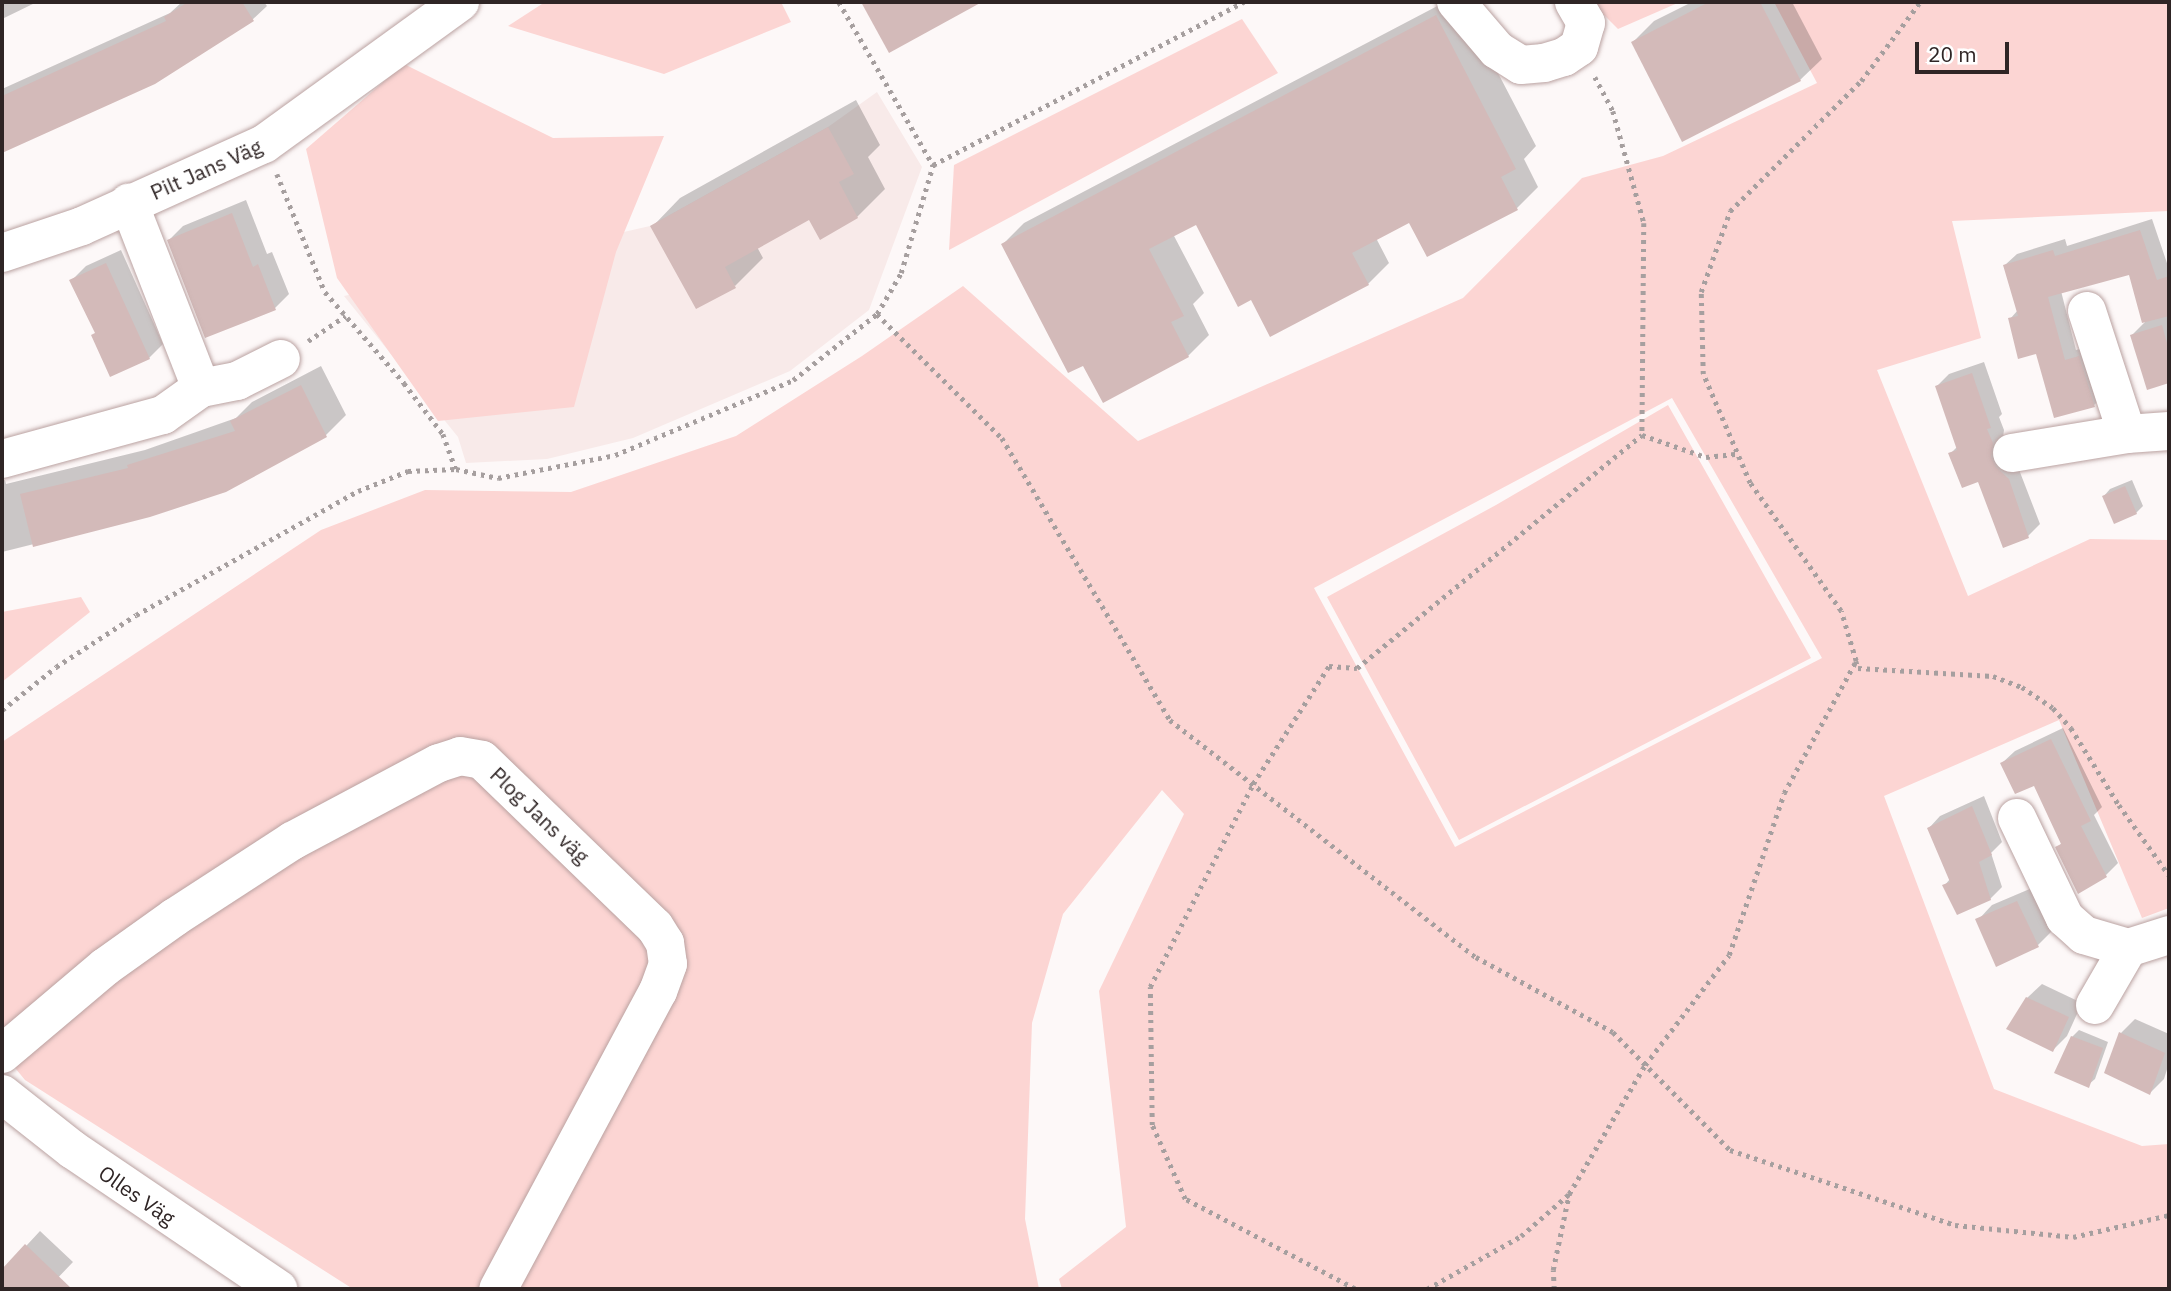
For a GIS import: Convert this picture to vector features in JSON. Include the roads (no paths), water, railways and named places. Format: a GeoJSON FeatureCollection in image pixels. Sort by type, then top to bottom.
{"type":"FeatureCollection","features":[{"type":"Feature","properties":{"kind":"street","name":"Pilt Jans Väg"},"geometry":{"type":"LineString","coordinates":[[2,253],[82,226],[264,144],[460,2]]}},
{"type":"Feature","properties":{"kind":"street"},"geometry":{"type":"LineString","coordinates":[[1456,2],[1497,51],[1521,65],[1555,60],[1579,47],[1586,23],[1574,2]]}},
{"type":"Feature","properties":{"kind":"street"},"geometry":{"type":"LineString","coordinates":[[129,203],[201,388]]}},
{"type":"Feature","properties":{"kind":"street"},"geometry":{"type":"LineString","coordinates":[[2087,311],[2127,435]]}},
{"type":"Feature","properties":{"kind":"street"},"geometry":{"type":"LineString","coordinates":[[2,459],[163,415],[201,388],[237,382],[281,359]]}},
{"type":"Feature","properties":{"kind":"street"},"geometry":{"type":"LineString","coordinates":[[2012,453],[2169,431]]}},
{"type":"Feature","properties":{"kind":"street","name":"Plog Jans väg"},"geometry":{"type":"LineString","coordinates":[[2,1054],[105,967],[174,917],[282,847],[360,802],[439,763],[460,756],[482,760],[655,927],[665,943],[668,958],[666,974],[658,991],[498,1289]]}},
{"type":"Feature","properties":{"kind":"street"},"geometry":{"type":"LineString","coordinates":[[2017,818],[2065,918],[2084,935],[2129,948],[2169,935]]}},
{"type":"Feature","properties":{"kind":"street"},"geometry":{"type":"LineString","coordinates":[[2095,1005],[2129,948]]}},
{"type":"Feature","properties":{"kind":"street","name":"Olles Väg"},"geometry":{"type":"LineString","coordinates":[[2,1094],[73,1150],[278,1289]]}}]}
